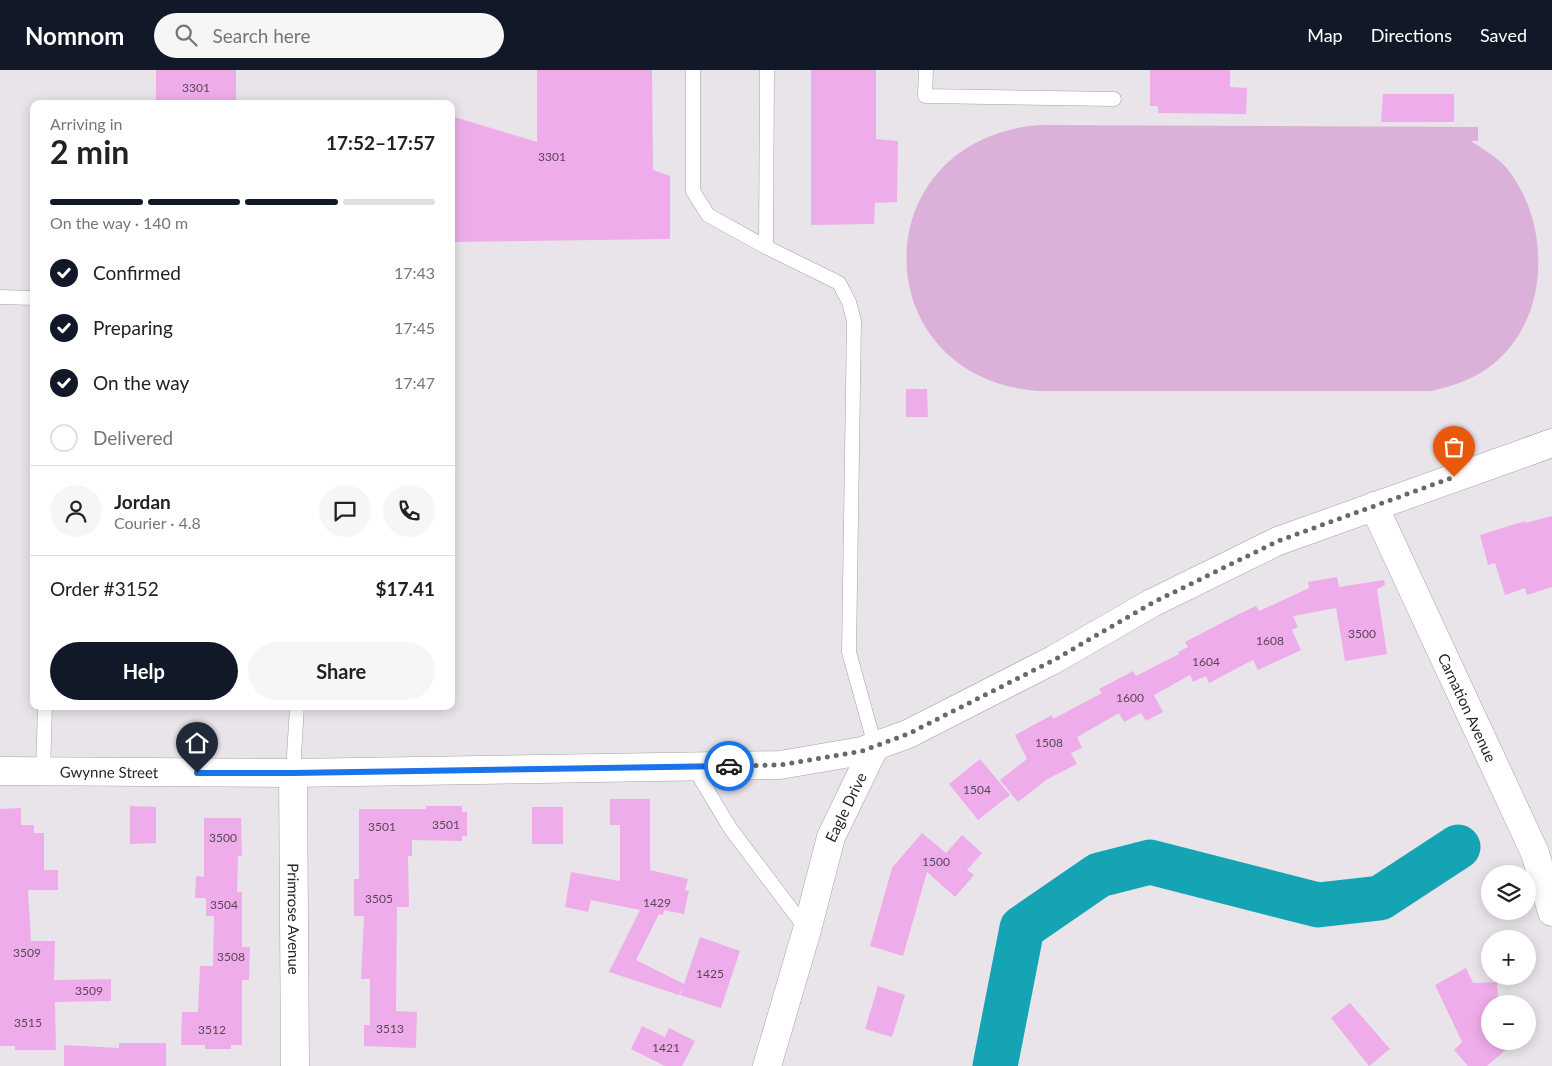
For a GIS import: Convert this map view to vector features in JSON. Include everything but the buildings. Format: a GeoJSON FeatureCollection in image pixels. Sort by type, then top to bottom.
{"type":"FeatureCollection","features":[{"type":"Feature","properties":{"kind":"street"},"geometry":{"type":"LineString","coordinates":[[875,746],[917,730],[1054,660],[1152,603],[1278,541],[1552,443]]}},
{"type":"Feature","properties":{"kind":"street","name":"Carnation Avenue"},"geometry":{"type":"LineString","coordinates":[[1374,506],[1535,853],[1552,912]]}},
{"type":"Feature","properties":{"kind":"street","name":"Gwynne Street"},"geometry":{"type":"LineString","coordinates":[[0,771],[293,773],[780,765],[862,751],[875,746]]}},
{"type":"Feature","properties":{"kind":"street","name":"Eagle Drive"},"geometry":{"type":"LineString","coordinates":[[768,1066],[807,930],[831,837],[875,746]]}},
{"type":"Feature","properties":{"kind":"street","name":"Primrose Avenue"},"geometry":{"type":"LineString","coordinates":[[293,773],[295,1066]]}},
{"type":"Feature","properties":{"kind":"lane"},"geometry":{"type":"LineString","coordinates":[[692,70],[692,191],[708,215],[766,248],[839,283],[849,302],[854,321],[849,652],[875,746]]}},
{"type":"Feature","properties":{"kind":"lane"},"geometry":{"type":"LineString","coordinates":[[766,70],[766,248]]}},
{"type":"Feature","properties":{"kind":"lane"},"geometry":{"type":"LineString","coordinates":[[926,70],[925,96],[1114,99]]}},
{"type":"Feature","properties":{"kind":"lane"},"geometry":{"type":"LineString","coordinates":[[0,297],[30,298]]}},
{"type":"Feature","properties":{"kind":"lane"},"geometry":{"type":"LineString","coordinates":[[43,772],[45,710]]}},
{"type":"Feature","properties":{"kind":"lane"},"geometry":{"type":"LineString","coordinates":[[293,773],[297,710]]}},
{"type":"Feature","properties":{"kind":"lane"},"geometry":{"type":"LineString","coordinates":[[692,766],[730,828],[807,930]]}},
{"type":"Feature","properties":{"kind":"shaded area"},"geometry":{"type":"Polygon","coordinates":[[[1039,125],[1478,127],[1478,141],[1471,141],[1505,166],[1520,189],[1531,215],[1537,242],[1538,271],[1534,299],[1524,325],[1509,348],[1488,368],[1461,382],[1432,391],[1038,391],[981,376],[939,346],[915,305],[906,258],[915,212],[940,171],[981,140],[1039,125]]]}},
{"type":"Feature","properties":{"kind":"waterway"},"geometry":{"type":"LineString","coordinates":[[995,1066],[1022,928],[1099,875],[1150,862],[1318,905],[1380,898],[1458,847]]}},
{"type":"Feature","properties":{"kind":"way so far"},"geometry":{"type":"LineString","coordinates":[[729,766],[780,765],[862,751],[908,734],[1054,660],[1152,603],[1278,541],[1454,477]]}},
{"type":"Feature","properties":{"kind":"route"},"geometry":{"type":"LineString","coordinates":[[197,773],[729,766]]}}]}
